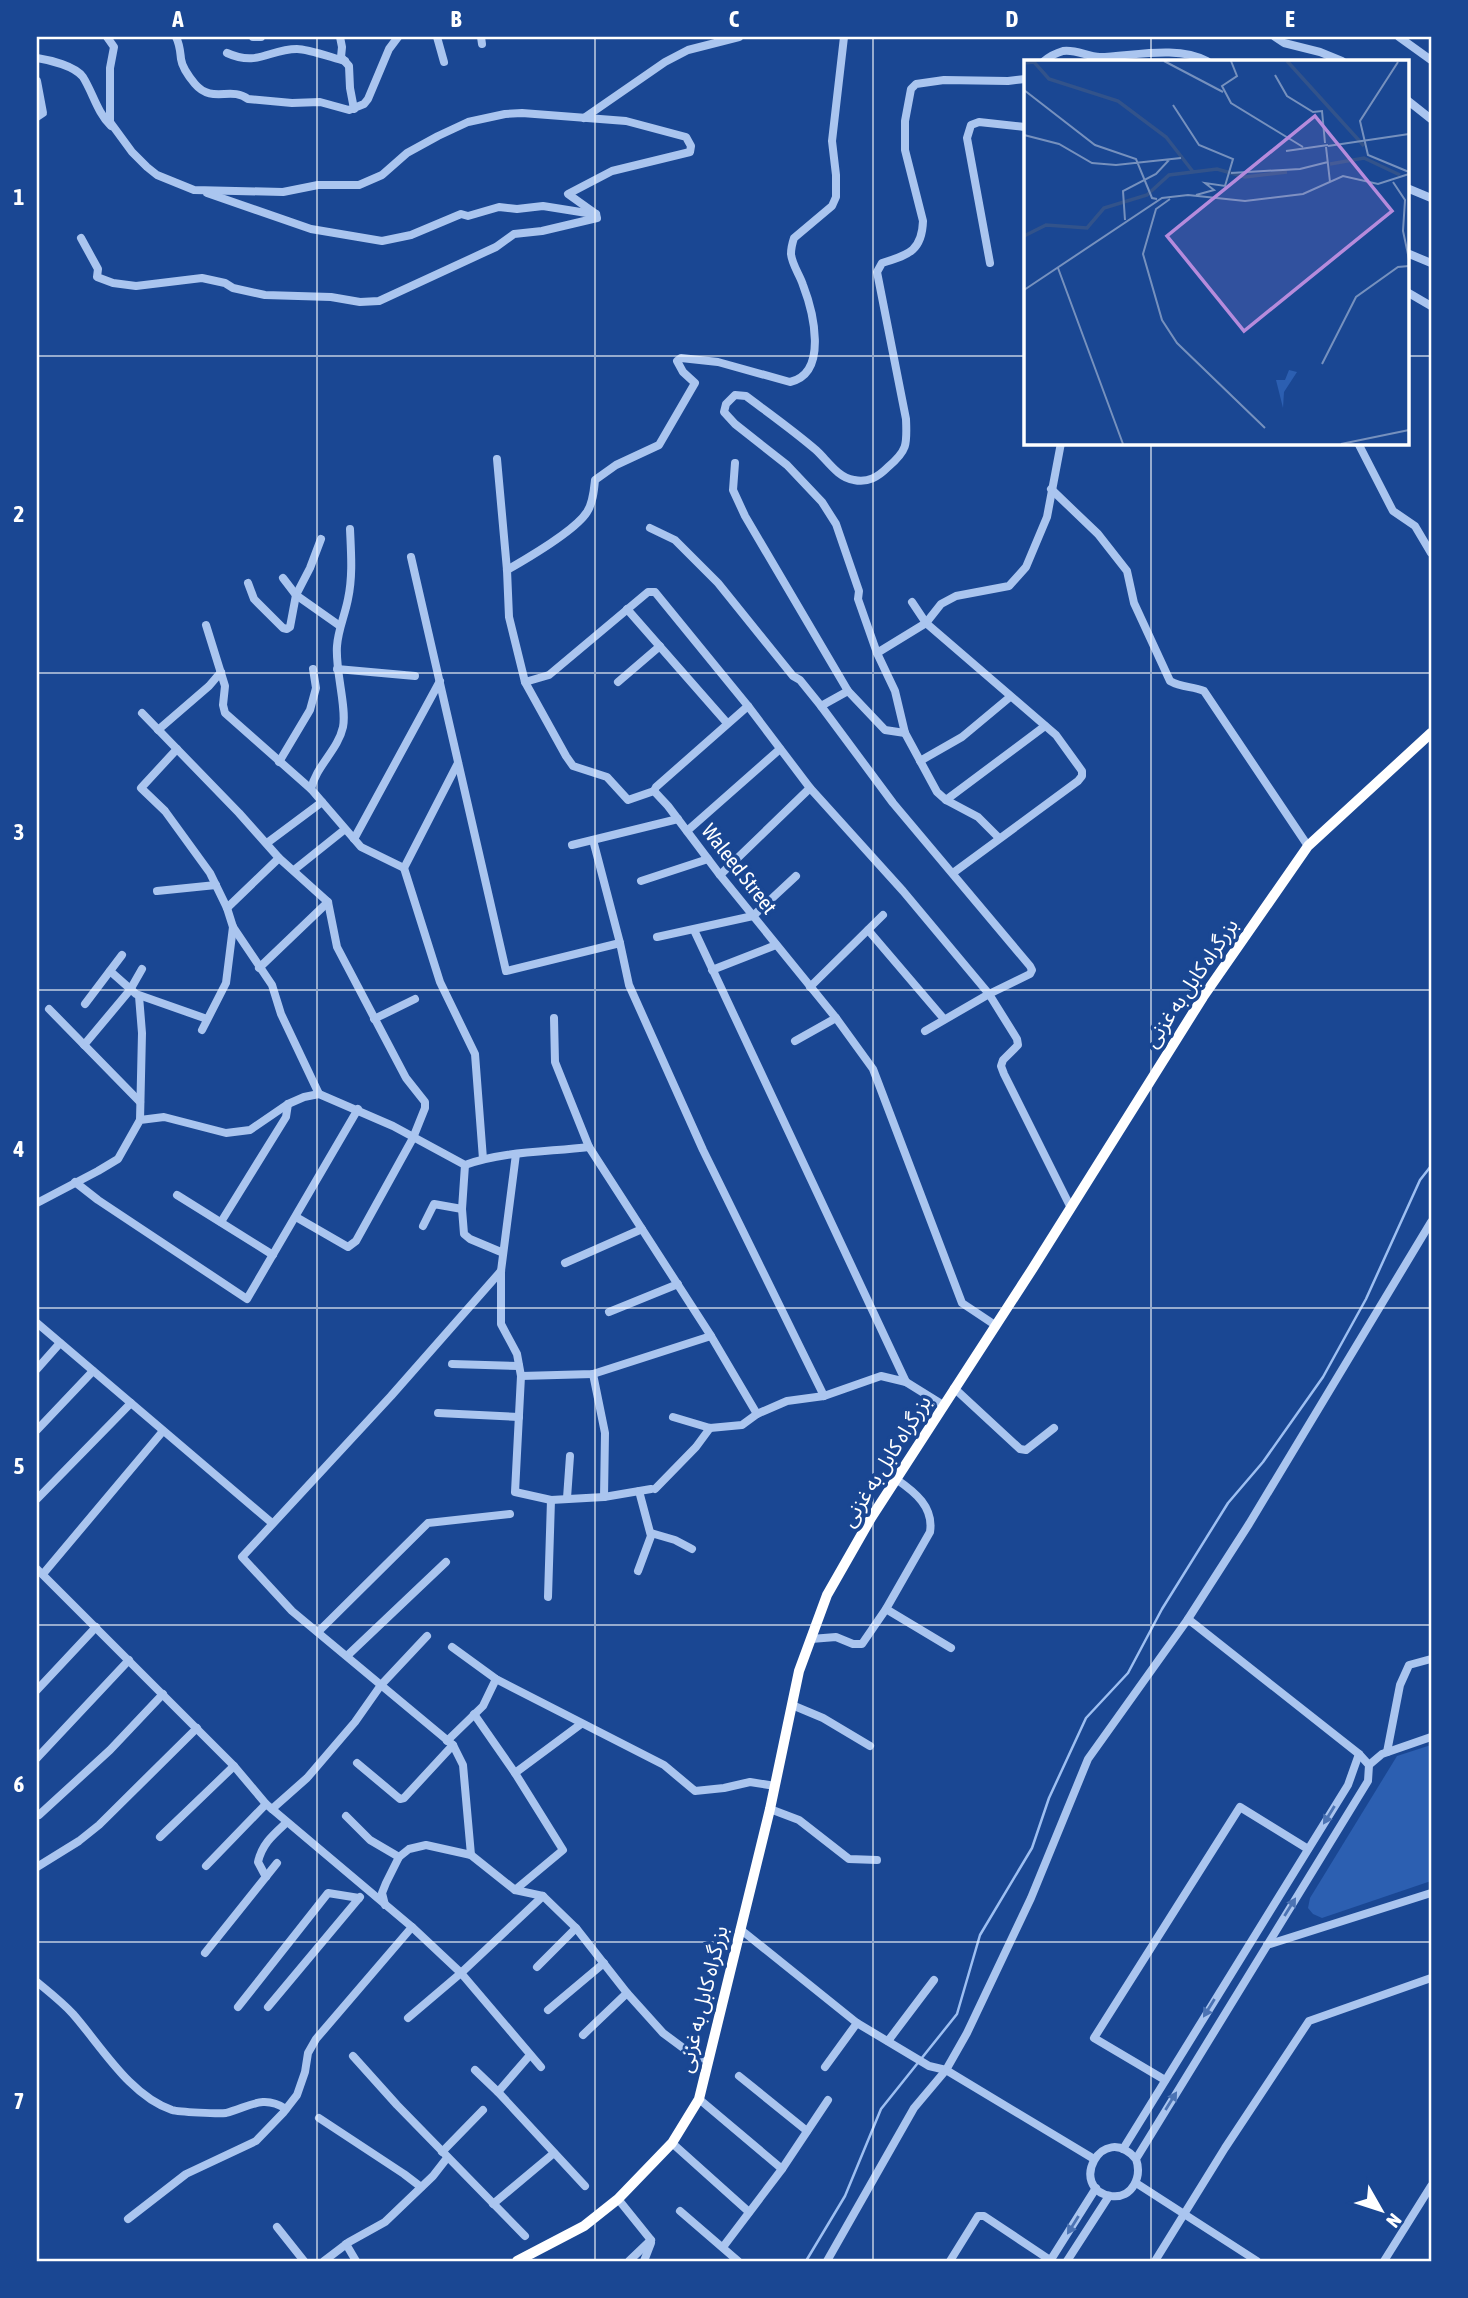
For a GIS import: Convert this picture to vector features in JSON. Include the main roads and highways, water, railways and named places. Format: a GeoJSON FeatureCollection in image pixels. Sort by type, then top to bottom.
{"type":"FeatureCollection","features":[{"type":"Feature","properties":{"kind":"highway","name":"بزرگراه کابل به غزنی"},"geometry":{"type":"LineString","coordinates":[[517,2261],[584,2226],[618,2199],[672,2144],[699,2099],[770,1809],[799,1671],[827,1595],[896,1479],[1203,997],[1308,846],[1431,733]]}},
{"type":"Feature","properties":{"kind":"waterway"},"geometry":{"type":"LineString","coordinates":[[806,2261],[845,2196],[881,2109],[957,2014],[980,1935],[1032,1848],[1049,1798],[1086,1718],[1128,1673],[1162,1609],[1228,1503],[1263,1462],[1323,1377],[1366,1299],[1420,1180],[1431,1166]]}}]}
